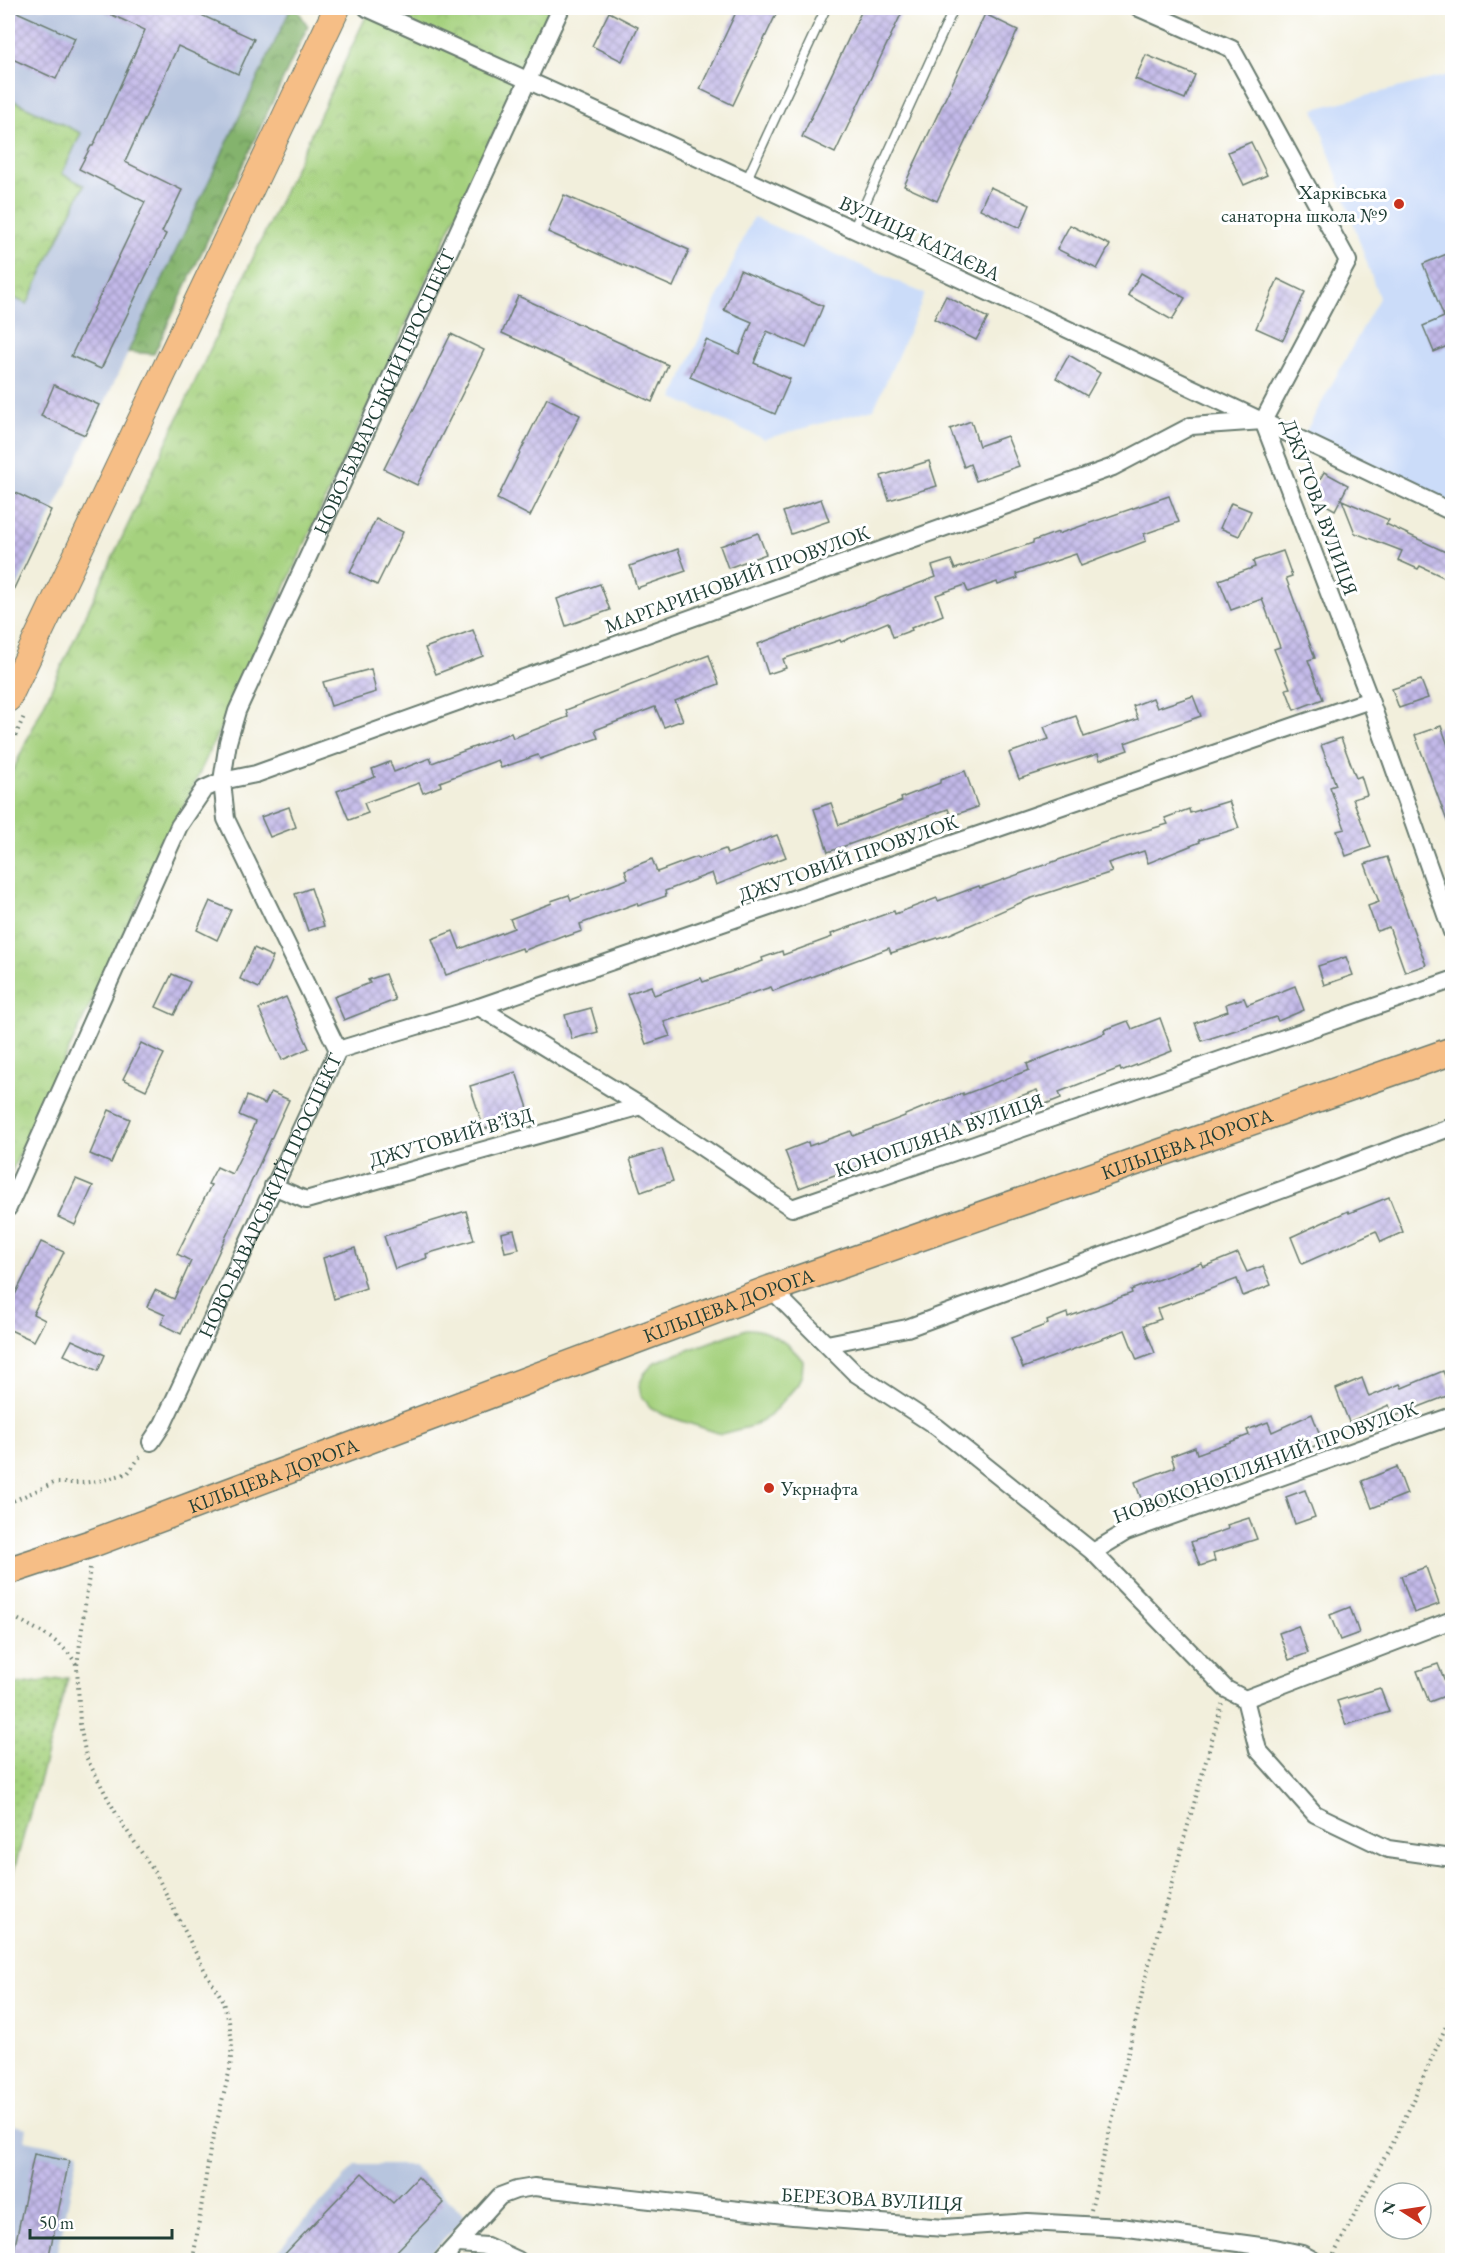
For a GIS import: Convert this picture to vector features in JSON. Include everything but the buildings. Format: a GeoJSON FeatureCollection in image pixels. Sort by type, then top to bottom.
{"type":"FeatureCollection","features":[{"type":"Feature","properties":{"kind":"highway","name":"КІЛЬЦЕВА ДОРОГА"},"geometry":{"type":"LineString","coordinates":[[8,1571],[93,1543],[771,1289],[1452,1052]]}},
{"type":"Feature","properties":{"kind":"main road"},"geometry":{"type":"LineString","coordinates":[[8,699],[337,8]]}},
{"type":"Feature","properties":{"kind":"street","name":"ВУЛИЦЯ КАТАЄВА"},"geometry":{"type":"LineString","coordinates":[[367,8],[528,80],[1263,421],[1452,512]]}},
{"type":"Feature","properties":{"kind":"street","name":"НОВО-БАВАРСЬКИЙ ПРОСПЕКТ"},"geometry":{"type":"LineString","coordinates":[[151,1442],[162,1424],[338,1050],[226,819],[222,782],[228,742],[237,711],[561,8]]}},
{"type":"Feature","properties":{"kind":"street","name":"ДЖУТОВА ВУЛИЦЯ"},"geometry":{"type":"LineString","coordinates":[[1139,8],[1232,49],[1348,261],[1263,421],[1370,700],[1452,932]]}},
{"type":"Feature","properties":{"kind":"street","name":"МАРГАРИНОВИЙ ПРОВУЛОК"},"geometry":{"type":"LineString","coordinates":[[222,782],[256,774],[1113,467],[1191,426],[1263,421]]}},
{"type":"Feature","properties":{"kind":"street","name":"ДЖУТОВИЙ ПРОВУЛОК"},"geometry":{"type":"LineString","coordinates":[[338,1050],[479,1007],[1370,700]]}},
{"type":"Feature","properties":{"kind":"street"},"geometry":{"type":"LineString","coordinates":[[8,1208],[179,826],[204,789],[222,782]]}},
{"type":"Feature","properties":{"kind":"street","name":"КОНОПЛЯНА ВУЛИЦЯ"},"geometry":{"type":"LineString","coordinates":[[479,1007],[641,1106],[792,1208],[1452,980]]}},
{"type":"Feature","properties":{"kind":"street","name":"ДЖУТОВИЙ В’ЇЗД"},"geometry":{"type":"LineString","coordinates":[[273,1186],[306,1200],[641,1106]]}},
{"type":"Feature","properties":{"kind":"street"},"geometry":{"type":"LineString","coordinates":[[827,1344],[907,1328],[1452,1127]]}},
{"type":"Feature","properties":{"kind":"street"},"geometry":{"type":"LineString","coordinates":[[771,1289],[855,1373],[937,1427],[1093,1552],[1226,1689],[1245,1699],[1258,1750],[1316,1814],[1388,1850],[1452,1858]]}},
{"type":"Feature","properties":{"kind":"street","name":"НОВОКОНОПЛЯНИЙ ПРОВУЛОК"},"geometry":{"type":"LineString","coordinates":[[1093,1552],[1126,1532],[1452,1416]]}},
{"type":"Feature","properties":{"kind":"street"},"geometry":{"type":"LineString","coordinates":[[1245,1699],[1452,1620]]}},
{"type":"Feature","properties":{"kind":"street","name":"БЕРЕЗОВА ВУЛИЦЯ"},"geometry":{"type":"LineString","coordinates":[[458,2244],[500,2196],[534,2187],[793,2216],[944,2228],[1028,2222],[1121,2227],[1275,2248],[1302,2254],[1313,2260]]}},
{"type":"Feature","properties":{"kind":"street"},"geometry":{"type":"LineString","coordinates":[[442,2260],[458,2244],[487,2246],[518,2260]]}},
{"type":"Feature","properties":{"kind":"lane"},"geometry":{"type":"LineString","coordinates":[[746,181],[825,8]]}},
{"type":"Feature","properties":{"kind":"lane"},"geometry":{"type":"LineString","coordinates":[[853,231],[954,8]]}},
{"type":"Feature","properties":{"kind":"path"},"geometry":{"type":"LineString","coordinates":[[8,1503],[54,1483],[82,1484],[128,1473],[151,1442]]}},
{"type":"Feature","properties":{"kind":"path"},"geometry":{"type":"LineString","coordinates":[[93,1543],[77,1666],[80,1724],[86,1757],[119,1819],[156,1874],[206,1973],[221,1997],[229,2021],[232,2043],[230,2069],[210,2150],[193,2260]]}},
{"type":"Feature","properties":{"kind":"path"},"geometry":{"type":"LineString","coordinates":[[8,1614],[46,1635],[71,1656],[77,1666]]}},
{"type":"Feature","properties":{"kind":"path"},"geometry":{"type":"LineString","coordinates":[[1088,2226],[1149,1964],[1226,1689]]}},
{"type":"Feature","properties":{"kind":"path"},"geometry":{"type":"LineString","coordinates":[[1330,2260],[1405,2118],[1452,2013]]}},
{"type":"Feature","properties":{"kind":"shaded area"},"geometry":{"type":"Polygon","coordinates":[[[8,8],[291,8],[8,607],[8,8]]]}},
{"type":"Feature","properties":{"kind":"shaded area","name":"Харківська санаторна школа №9"},"geometry":{"type":"Polygon","coordinates":[[[1452,74],[1452,504],[1305,433],[1379,298],[1314,109],[1452,74]]]}},
{"type":"Feature","properties":{"kind":"shaded area"},"geometry":{"type":"Polygon","coordinates":[[[753,217],[925,294],[874,409],[764,439],[673,398],[753,217]]]}},
{"type":"Feature","properties":{"kind":"shaded area"},"geometry":{"type":"Polygon","coordinates":[[[8,2124],[27,2128],[25,2140],[79,2151],[56,2260],[8,2260],[8,2124]]]}},
{"type":"Feature","properties":{"kind":"shaded area"},"geometry":{"type":"Polygon","coordinates":[[[356,2165],[412,2165],[466,2217],[424,2260],[269,2260],[356,2165]]]}},
{"type":"Feature","properties":{"kind":"green space"},"geometry":{"type":"Polygon","coordinates":[[[291,8],[296,8],[308,26],[154,354],[128,352],[291,8]]]}},
{"type":"Feature","properties":{"kind":"green space"},"geometry":{"type":"Polygon","coordinates":[[[370,8],[551,8],[207,757],[8,1179],[8,781],[370,8]]]}},
{"type":"Feature","properties":{"kind":"green space"},"geometry":{"type":"Polygon","coordinates":[[[8,98],[81,133],[62,174],[84,185],[27,304],[12,297],[8,307],[8,98]]]}},
{"type":"Feature","properties":{"kind":"green space"},"geometry":{"type":"Polygon","coordinates":[[[746,1329],[762,1331],[778,1338],[803,1361],[798,1384],[770,1416],[752,1426],[721,1434],[664,1415],[650,1407],[641,1395],[639,1386],[644,1374],[655,1362],[746,1329]]]}},
{"type":"Feature","properties":{"kind":"green space"},"geometry":{"type":"Polygon","coordinates":[[[68,1678],[8,1891],[8,1686],[68,1678]]]}},
{"type":"Feature","properties":{"kind":"place","name":"Харківська санаторна школа №9"},"geometry":{"type":"Point","coordinates":[1399,204]}},
{"type":"Feature","properties":{"kind":"place","name":"Укрнафта"},"geometry":{"type":"Point","coordinates":[769,1488]}}]}
